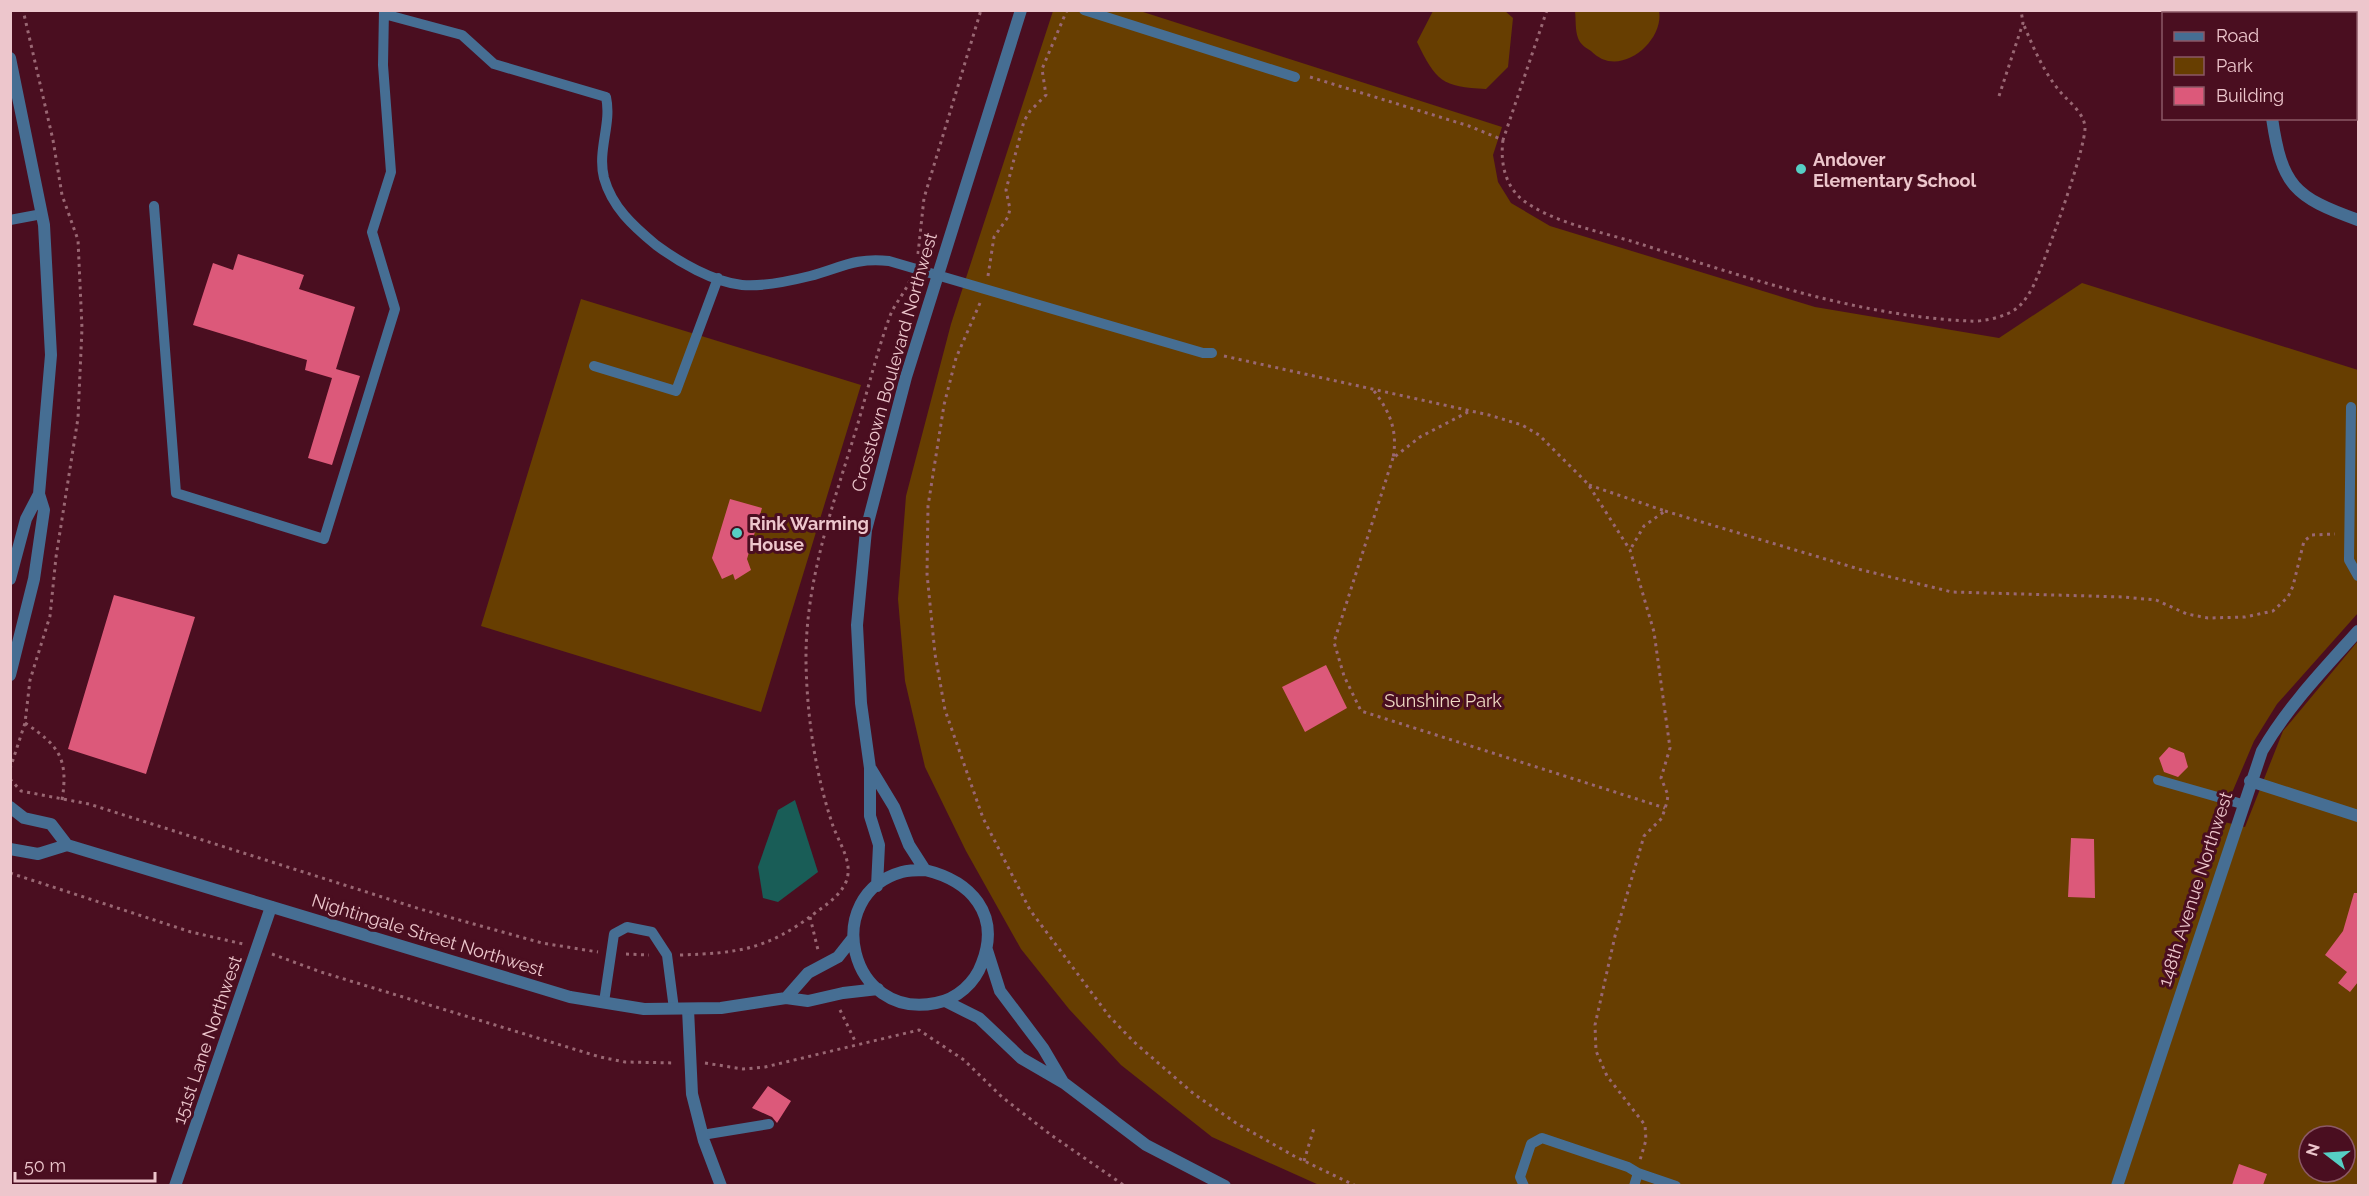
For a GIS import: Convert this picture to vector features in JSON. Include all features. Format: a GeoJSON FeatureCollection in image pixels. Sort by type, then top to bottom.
{"type":"FeatureCollection","features":[{"type":"Feature","properties":{"kind":"street","name":"Crosstown Boulevard Northwest"},"geometry":{"type":"LineString","coordinates":[[877,886],[879,845],[870,816],[870,768],[859,672],[857,625],[860,573],[876,483],[937,276],[1021,10]]}},
{"type":"Feature","properties":{"kind":"street"},"geometry":{"type":"LineString","coordinates":[[10,58],[42,214],[51,355],[39,494],[44,510],[34,579],[10,675]]}},
{"type":"Feature","properties":{"kind":"street"},"geometry":{"type":"LineString","coordinates":[[2272,120],[2278,156],[2292,185],[2309,199],[2358,220]]}},
{"type":"Feature","properties":{"kind":"street"},"geometry":{"type":"LineString","coordinates":[[10,579],[26,519],[39,494]]}},
{"type":"Feature","properties":{"kind":"street","name":"148th Avenue Northwest"},"geometry":{"type":"LineString","coordinates":[[2117,1185],[2242,804],[2262,751],[2276,727],[2302,693],[2358,631]]}},
{"type":"Feature","properties":{"kind":"street","name":"Crosstown Boulevard Northwest"},"geometry":{"type":"LineString","coordinates":[[870,768],[894,807],[909,845],[925,870]]}},
{"type":"Feature","properties":{"kind":"street"},"geometry":{"type":"LineString","coordinates":[[2250,781],[2358,816]]}},
{"type":"Feature","properties":{"kind":"street","name":"Nightingale Street Northwest"},"geometry":{"type":"LineString","coordinates":[[10,807],[24,818],[51,824],[67,844],[570,997],[644,1009],[688,1009],[721,1008],[786,998],[808,1001],[843,993],[878,989]]}},
{"type":"Feature","properties":{"kind":"street"},"geometry":{"type":"LineString","coordinates":[[10,849],[38,854],[67,844]]}},
{"type":"Feature","properties":{"kind":"street"},"geometry":{"type":"LineString","coordinates":[[925,870],[947,875],[966,887],[980,906],[988,927],[987,950],[979,972],[964,989],[945,1001],[923,1005],[902,1003],[866,979],[856,960],[853,938],[856,917],[866,897],[877,886],[902,872],[925,870]]}},
{"type":"Feature","properties":{"kind":"street","name":"151st Lane Northwest"},"geometry":{"type":"LineString","coordinates":[[175,1185],[271,907]]}},
{"type":"Feature","properties":{"kind":"street"},"geometry":{"type":"LineString","coordinates":[[786,998],[808,973],[838,957],[853,938]]}},
{"type":"Feature","properties":{"kind":"street"},"geometry":{"type":"LineString","coordinates":[[987,950],[1000,991],[1043,1048],[1064,1083]]}},
{"type":"Feature","properties":{"kind":"street"},"geometry":{"type":"LineString","coordinates":[[945,1001],[979,1018],[1021,1058],[1064,1083],[1146,1145],[1225,1185]]}},
{"type":"Feature","properties":{"kind":"street"},"geometry":{"type":"LineString","coordinates":[[688,1009],[692,1094],[702,1135],[721,1185]]}},
{"type":"Feature","properties":{"kind":"lane"},"geometry":{"type":"LineString","coordinates":[[1084,10],[1295,76]]}},
{"type":"Feature","properties":{"kind":"lane"},"geometry":{"type":"LineString","coordinates":[[154,206],[176,493],[324,539],[395,309],[372,232],[391,172],[383,65],[384,12],[462,35],[494,64],[606,97],[609,111],[601,155],[604,178],[622,214],[662,249],[718,279],[743,285],[780,282],[854,261],[871,259],[889,261],[1203,353],[1212,353]]}},
{"type":"Feature","properties":{"kind":"lane"},"geometry":{"type":"LineString","coordinates":[[10,220],[42,214]]}},
{"type":"Feature","properties":{"kind":"lane"},"geometry":{"type":"LineString","coordinates":[[594,366],[676,391],[718,279]]}},
{"type":"Feature","properties":{"kind":"lane"},"geometry":{"type":"LineString","coordinates":[[2351,407],[2349,560],[2358,576]]}},
{"type":"Feature","properties":{"kind":"lane"},"geometry":{"type":"LineString","coordinates":[[2158,780],[2242,804]]}},
{"type":"Feature","properties":{"kind":"lane"},"geometry":{"type":"LineString","coordinates":[[604,1002],[614,934],[627,927],[652,932],[667,955],[674,1009]]}},
{"type":"Feature","properties":{"kind":"lane"},"geometry":{"type":"LineString","coordinates":[[702,1135],[770,1124]]}},
{"type":"Feature","properties":{"kind":"lane"},"geometry":{"type":"LineString","coordinates":[[1524,1185],[1520,1177],[1531,1144],[1542,1138],[1676,1185]]}},
{"type":"Feature","properties":{"kind":"lane"},"geometry":{"type":"LineString","coordinates":[[1634,1185],[1638,1173]]}},
{"type":"Feature","properties":{"kind":"path"},"geometry":{"type":"LineString","coordinates":[[919,252],[924,198],[981,10]]}},
{"type":"Feature","properties":{"kind":"path"},"geometry":{"type":"LineString","coordinates":[[988,279],[994,237],[1008,217],[1010,208],[1006,190],[1024,121],[1030,111],[1046,95],[1042,69],[1067,10]]}},
{"type":"Feature","properties":{"kind":"path"},"geometry":{"type":"LineString","coordinates":[[1546,10],[1503,140],[1500,159],[1507,179],[1522,200],[1551,216],[1818,296],[1907,316],[1972,322],[1996,317],[2018,308],[2034,284],[2077,163],[2085,127],[2078,110],[2057,88],[2039,61],[2022,23],[2021,10]]}},
{"type":"Feature","properties":{"kind":"path"},"geometry":{"type":"LineString","coordinates":[[1999,96],[2022,23]]}},
{"type":"Feature","properties":{"kind":"path"},"geometry":{"type":"LineString","coordinates":[[1295,76],[1310,77],[1469,126],[1503,140]]}},
{"type":"Feature","properties":{"kind":"path"},"geometry":{"type":"LineString","coordinates":[[10,779],[21,791],[89,804],[420,909],[543,943],[611,953],[667,955],[735,951],[769,942],[787,934],[840,894],[847,879],[849,861],[832,822],[817,767],[808,706],[807,632],[814,579],[836,495],[888,324],[908,284]]}},
{"type":"Feature","properties":{"kind":"path"},"geometry":{"type":"LineString","coordinates":[[981,299],[956,358],[934,457],[927,506],[927,574],[935,654],[945,710],[983,818],[1030,910],[1109,1017],[1160,1066],[1194,1094],[1236,1123],[1304,1161],[1356,1185]]}},
{"type":"Feature","properties":{"kind":"path"},"geometry":{"type":"LineString","coordinates":[[1212,353],[1470,411],[1522,425],[1539,435],[1588,484],[1630,550],[1650,612],[1664,695],[1670,748],[1661,778],[1668,795],[1662,818],[1644,836],[1615,936],[1594,1026],[1596,1051],[1607,1076],[1645,1125],[1646,1140],[1638,1173]]}},
{"type":"Feature","properties":{"kind":"path"},"geometry":{"type":"LineString","coordinates":[[1373,390],[1387,409],[1393,425],[1395,444],[1393,458],[1334,642],[1344,676],[1361,711],[1665,808]]}},
{"type":"Feature","properties":{"kind":"path"},"geometry":{"type":"LineString","coordinates":[[1393,458],[1420,436],[1470,411]]}},
{"type":"Feature","properties":{"kind":"path"},"geometry":{"type":"LineString","coordinates":[[1588,484],[1665,511],[1862,570],[1952,592],[2156,600],[2187,614],[2208,618],[2245,617],[2273,611],[2288,597],[2293,586],[2304,541],[2312,535],[2349,534]]}},
{"type":"Feature","properties":{"kind":"path"},"geometry":{"type":"LineString","coordinates":[[1630,550],[1644,526],[1665,511]]}},
{"type":"Feature","properties":{"kind":"path"},"geometry":{"type":"LineString","coordinates":[[10,769],[25,723],[46,737],[58,752],[65,770],[62,800]]}},
{"type":"Feature","properties":{"kind":"path"},"geometry":{"type":"LineString","coordinates":[[10,873],[191,932],[237,942]]}},
{"type":"Feature","properties":{"kind":"path"},"geometry":{"type":"LineString","coordinates":[[279,956],[321,972],[600,1057],[625,1062],[675,1063]]}},
{"type":"Feature","properties":{"kind":"path"},"geometry":{"type":"LineString","coordinates":[[707,1063],[743,1070],[765,1067],[919,1030],[964,1060],[1002,1097],[1051,1135],[1125,1185]]}},
{"type":"Feature","properties":{"kind":"path"},"geometry":{"type":"LineString","coordinates":[[1304,1161],[1314,1128]]}},
{"type":"Feature","properties":{"kind":"green space","name":"Sunshine Park"},"geometry":{"type":"Polygon","coordinates":[[[1053,11],[1140,11],[1502,127],[1493,155],[1498,182],[1511,203],[1550,226],[1815,307],[1999,338],[2082,283],[2358,370],[2358,613],[2277,704],[2254,741],[2220,821],[2245,827],[2283,731],[2358,641],[2358,1185],[1319,1185],[1212,1137],[1121,1065],[1069,1009],[1021,949],[966,851],[925,767],[905,681],[898,599],[906,496],[951,324],[1053,11]]]}},
{"type":"Feature","properties":{"kind":"green space"},"geometry":{"type":"Polygon","coordinates":[[[1433,11],[1505,11],[1513,18],[1508,67],[1486,89],[1450,84],[1430,66],[1417,42],[1433,11]]]}},
{"type":"Feature","properties":{"kind":"green space"},"geometry":{"type":"Polygon","coordinates":[[[1575,11],[1659,11],[1659,21],[1651,41],[1643,49],[1634,56],[1613,61],[1602,59],[1580,42],[1576,32],[1575,11]]]}},
{"type":"Feature","properties":{"kind":"green space"},"geometry":{"type":"Polygon","coordinates":[[[581,299],[861,385],[761,712],[481,626],[581,299]]]}},
{"type":"Feature","properties":{"kind":"water"},"geometry":{"type":"Polygon","coordinates":[[[795,800],[818,872],[778,902],[763,898],[758,867],[778,810],[795,800]]]}},
{"type":"Feature","properties":{"kind":"building"},"geometry":{"type":"Polygon","coordinates":[[[238,254],[304,275],[299,289],[355,307],[336,369],[360,376],[332,465],[308,458],[332,378],[305,370],[307,360],[193,325],[213,263],[233,270],[238,254]]]}},
{"type":"Feature","properties":{"kind":"building","name":"Rink Warming House"},"geometry":{"type":"Polygon","coordinates":[[[730,499],[762,508],[747,559],[751,570],[735,580],[733,574],[722,579],[712,558],[730,499]]]}},
{"type":"Feature","properties":{"kind":"building"},"geometry":{"type":"Polygon","coordinates":[[[114,595],[195,617],[146,774],[68,749],[114,595]]]}},
{"type":"Feature","properties":{"kind":"building"},"geometry":{"type":"Polygon","coordinates":[[[1326,665],[1347,708],[1305,732],[1282,687],[1326,665]]]}},
{"type":"Feature","properties":{"kind":"building"},"geometry":{"type":"Polygon","coordinates":[[[2169,747],[2184,753],[2188,767],[2178,777],[2164,772],[2159,758],[2169,747]]]}},
{"type":"Feature","properties":{"kind":"building"},"geometry":{"type":"Polygon","coordinates":[[[2071,838],[2094,839],[2095,898],[2068,897],[2071,838]]]}},
{"type":"Feature","properties":{"kind":"building"},"geometry":{"type":"Polygon","coordinates":[[[2354,893],[2358,893],[2358,982],[2350,992],[2338,983],[2347,972],[2325,955],[2343,931],[2354,893]]]}},
{"type":"Feature","properties":{"kind":"building"},"geometry":{"type":"Polygon","coordinates":[[[768,1086],[791,1101],[777,1123],[772,1117],[752,1108],[768,1086]]]}},
{"type":"Feature","properties":{"kind":"building"},"geometry":{"type":"Polygon","coordinates":[[[2239,1164],[2267,1174],[2263,1185],[2232,1185],[2239,1164]]]}},
{"type":"Feature","properties":{"kind":"place","name":"Andover Elementary School"},"geometry":{"type":"Point","coordinates":[1801,169]}},
{"type":"Feature","properties":{"kind":"place","name":"Rink Warming House"},"geometry":{"type":"Point","coordinates":[737,533]}}]}
